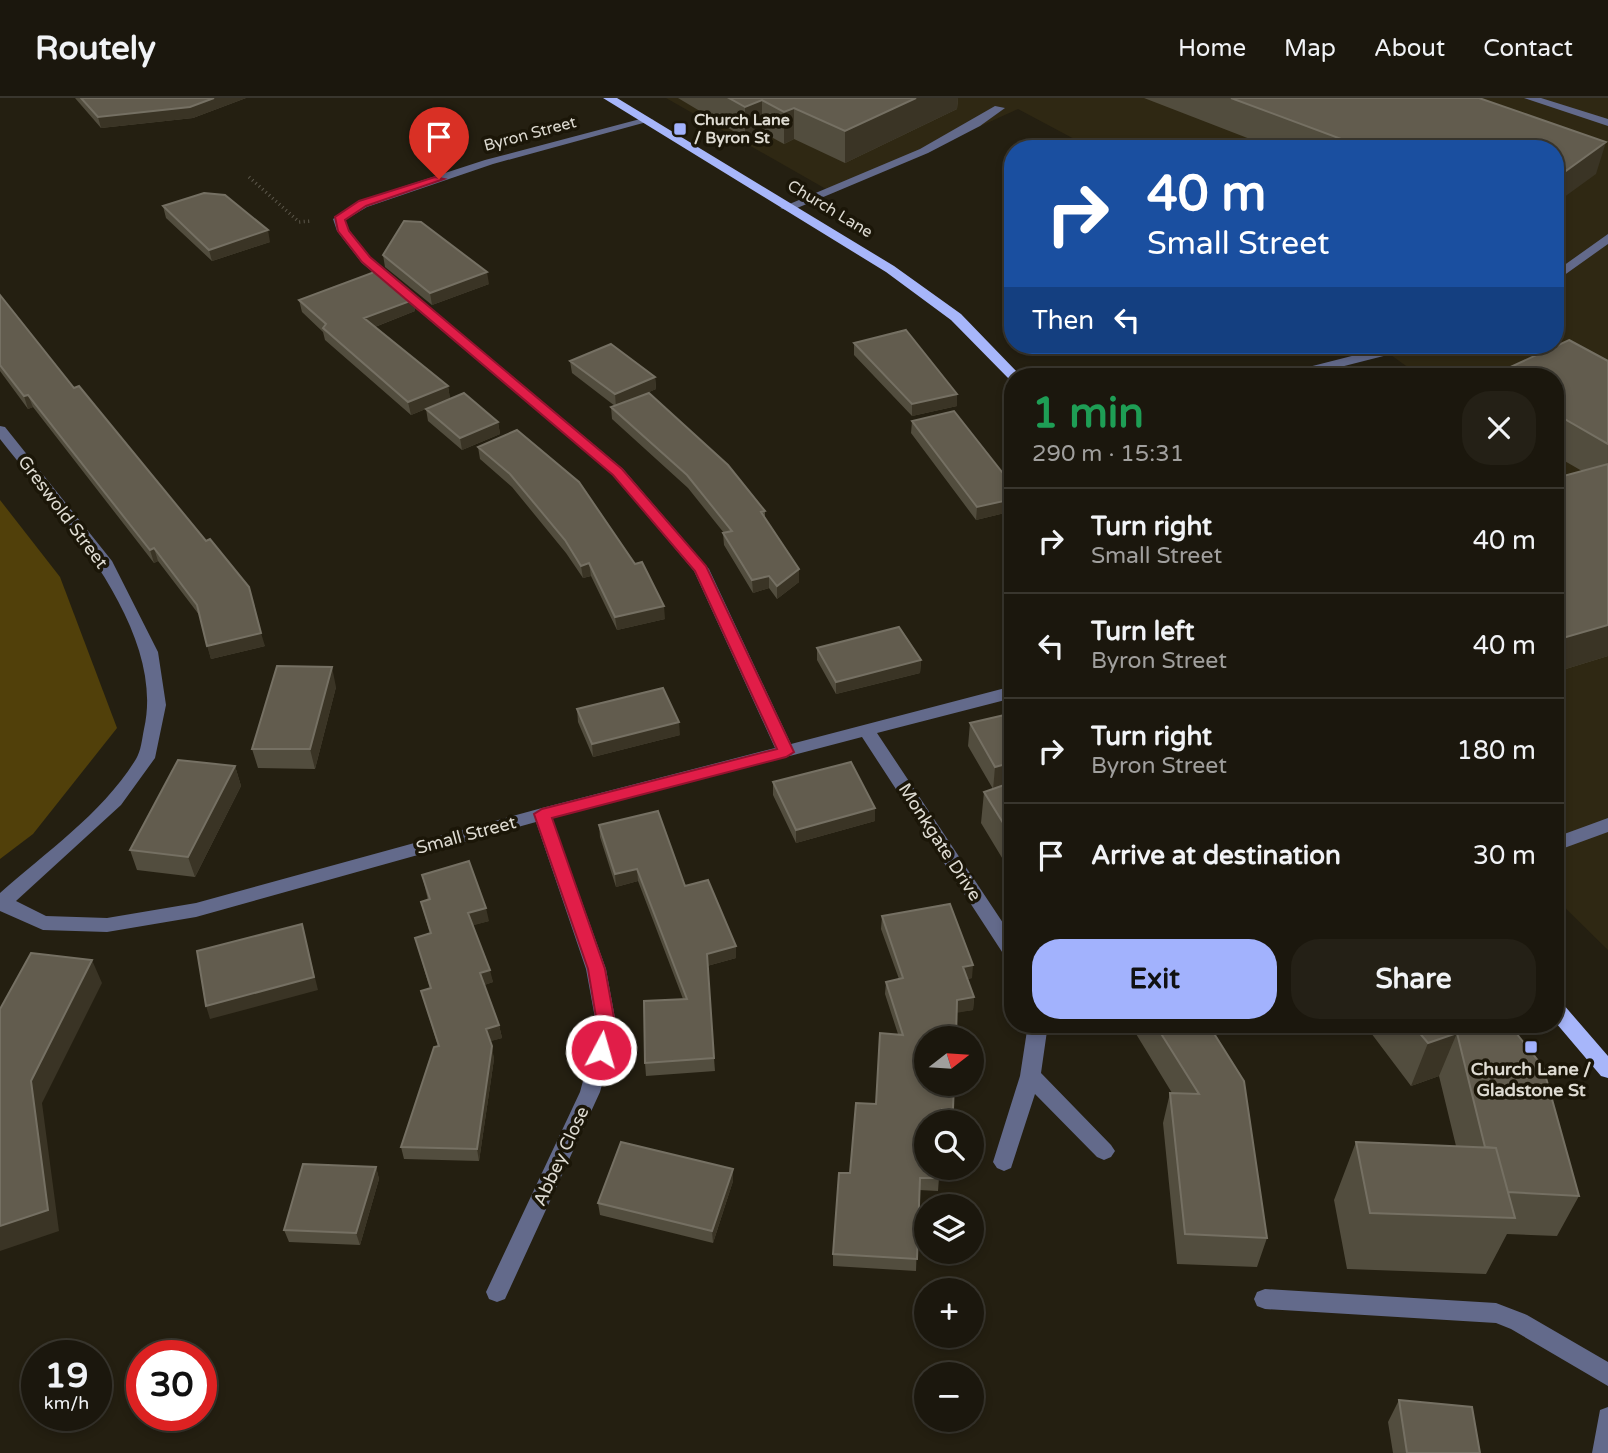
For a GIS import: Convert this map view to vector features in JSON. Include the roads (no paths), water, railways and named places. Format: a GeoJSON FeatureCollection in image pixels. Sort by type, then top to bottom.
{"type":"FeatureCollection","features":[{"type":"Feature","properties":{"kind":"main road","name":"Church Lane"},"geometry":{"type":"LineString","coordinates":[[609,98],[786,208],[890,268],[956,317],[1006,368]]}},
{"type":"Feature","properties":{"kind":"main road"},"geometry":{"type":"LineString","coordinates":[[1564,1019],[1608,1070]]}},
{"type":"Feature","properties":{"kind":"street"},"geometry":{"type":"LineString","coordinates":[[1530,98],[1608,123]]}},
{"type":"Feature","properties":{"kind":"street"},"geometry":{"type":"LineString","coordinates":[[786,208],[856,180],[977,124],[999,108]]}},
{"type":"Feature","properties":{"kind":"street","name":"Byron Street"},"geometry":{"type":"LineString","coordinates":[[648,120],[489,162],[363,204],[339,219],[344,231],[366,260],[618,472],[701,569],[786,752]]}},
{"type":"Feature","properties":{"kind":"street"},"geometry":{"type":"LineString","coordinates":[[1564,271],[1608,238]]}},
{"type":"Feature","properties":{"kind":"street"},"geometry":{"type":"LineString","coordinates":[[1321,368],[1375,354]]}},
{"type":"Feature","properties":{"kind":"street","name":"Greswold Street"},"geometry":{"type":"LineString","coordinates":[[0,430],[104,561],[150,652],[158,705],[146,758],[115,801],[0,903]]}},
{"type":"Feature","properties":{"kind":"street","name":"Small Street"},"geometry":{"type":"LineString","coordinates":[[0,903],[43,923],[107,925],[196,910],[542,814],[1004,694]]}},
{"type":"Feature","properties":{"kind":"street","name":"Monkgate Drive"},"geometry":{"type":"LineString","coordinates":[[867,731],[1004,939]]}},
{"type":"Feature","properties":{"kind":"street","name":"Abbey Close"},"geometry":{"type":"LineString","coordinates":[[497,1292],[590,1092],[607,1029],[596,969],[542,814]]}},
{"type":"Feature","properties":{"kind":"street"},"geometry":{"type":"LineString","coordinates":[[1564,841],[1608,825]]}},
{"type":"Feature","properties":{"kind":"street"},"geometry":{"type":"LineString","coordinates":[[1004,1162],[1030,1076],[1037,1033]]}},
{"type":"Feature","properties":{"kind":"street"},"geometry":{"type":"LineString","coordinates":[[1030,1076],[1104,1151]]}},
{"type":"Feature","properties":{"kind":"street"},"geometry":{"type":"LineString","coordinates":[[1265,1299],[1496,1313],[1519,1322],[1608,1375]]}},
{"type":"Feature","properties":{"kind":"street"},"geometry":{"type":"LineString","coordinates":[[1604,1453],[1608,1418]]}},
{"type":"Feature","properties":{"kind":"place","name":"Church Lane / Byron St"},"geometry":{"type":"Point","coordinates":[680,129]}},
{"type":"Feature","properties":{"kind":"place","name":"Church Lane / Gladstone St"},"geometry":{"type":"Point","coordinates":[1531,1047]}}]}
